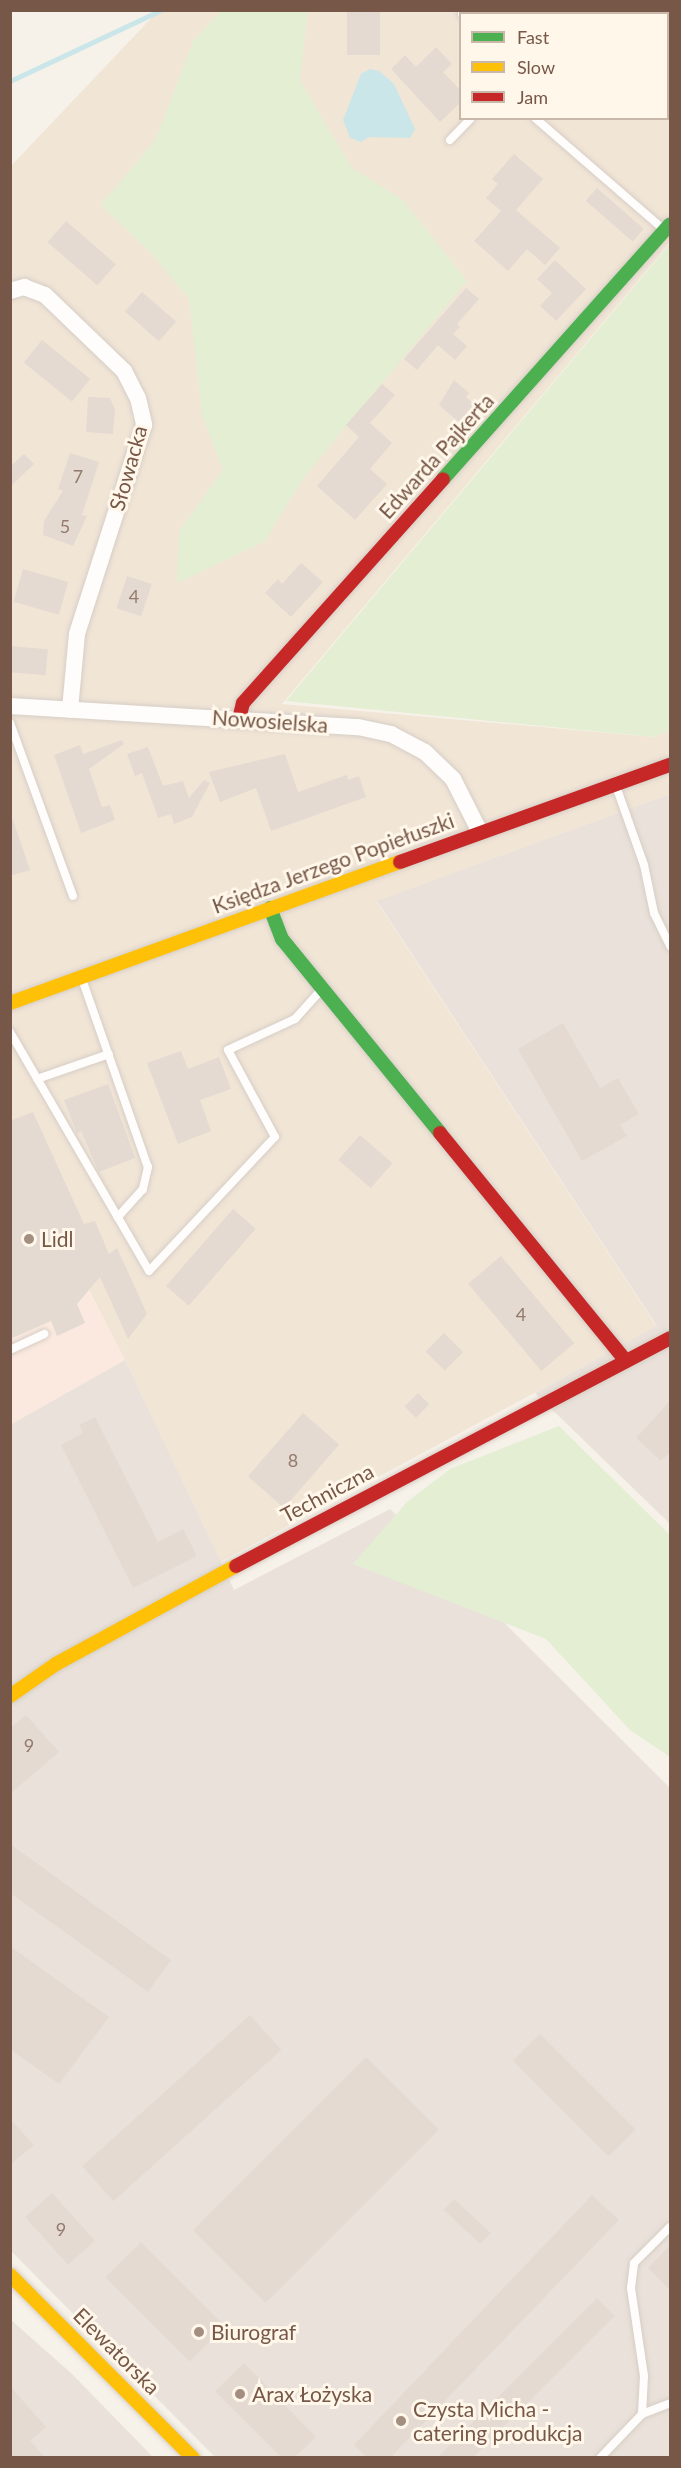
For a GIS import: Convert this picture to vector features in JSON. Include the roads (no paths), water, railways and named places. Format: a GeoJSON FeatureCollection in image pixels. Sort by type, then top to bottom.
{"type":"FeatureCollection","features":[{"type":"Feature","properties":{"kind":"street","name":"Edwarda Pajkerta"},"geometry":{"type":"LineString","coordinates":[[239,719],[243,703],[668,227]]}},
{"type":"Feature","properties":{"kind":"street","name":"Słowacka"},"geometry":{"type":"LineString","coordinates":[[10,291],[24,287],[45,295],[124,371],[138,398],[144,425],[77,634],[70,710]]}},
{"type":"Feature","properties":{"kind":"street","name":"Nowosielska"},"geometry":{"type":"LineString","coordinates":[[10,706],[358,727],[399,737],[425,752],[453,778],[480,832]]}},
{"type":"Feature","properties":{"kind":"street","name":"Księdza Jerzego Popiełuszki"},"geometry":{"type":"LineString","coordinates":[[10,1003],[670,765]]}},
{"type":"Feature","properties":{"kind":"street"},"geometry":{"type":"LineString","coordinates":[[270,908],[282,939],[626,1361]]}},
{"type":"Feature","properties":{"kind":"street","name":"Techniczna"},"geometry":{"type":"LineString","coordinates":[[10,1696],[56,1664],[348,1505],[670,1338]]}},
{"type":"Feature","properties":{"kind":"street","name":"Elewatorska"},"geometry":{"type":"LineString","coordinates":[[10,2275],[193,2457]]}},
{"type":"Feature","properties":{"kind":"lane"},"geometry":{"type":"LineString","coordinates":[[450,140],[469,120]]}},
{"type":"Feature","properties":{"kind":"lane"},"geometry":{"type":"LineString","coordinates":[[537,120],[668,227]]}},
{"type":"Feature","properties":{"kind":"lane"},"geometry":{"type":"LineString","coordinates":[[10,723],[73,896]]}},
{"type":"Feature","properties":{"kind":"lane"},"geometry":{"type":"LineString","coordinates":[[615,784],[644,865],[654,913],[670,946]]}},
{"type":"Feature","properties":{"kind":"lane"},"geometry":{"type":"LineString","coordinates":[[81,976],[148,1167],[142,1189],[118,1218]]}},
{"type":"Feature","properties":{"kind":"lane"},"geometry":{"type":"LineString","coordinates":[[10,1032],[149,1272],[275,1137],[228,1050],[295,1019],[322,989]]}},
{"type":"Feature","properties":{"kind":"lane"},"geometry":{"type":"LineString","coordinates":[[37,1079],[110,1054]]}},
{"type":"Feature","properties":{"kind":"lane"},"geometry":{"type":"LineString","coordinates":[[10,1350],[44,1334]]}},
{"type":"Feature","properties":{"kind":"lane"},"geometry":{"type":"LineString","coordinates":[[642,2414],[644,2376],[631,2288],[634,2263],[670,2227]]}},
{"type":"Feature","properties":{"kind":"lane"},"geometry":{"type":"LineString","coordinates":[[600,2457],[642,2414],[670,2403]]}},
{"type":"Feature","properties":{"kind":"water"},"geometry":{"type":"Polygon","coordinates":[[[370,69],[379,71],[394,84],[415,129],[410,138],[369,137],[361,142],[350,138],[343,120],[361,74],[370,69]]]}},
{"type":"Feature","properties":{"kind":"waterway"},"geometry":{"type":"LineString","coordinates":[[10,81],[161,10]]}},
{"type":"Feature","properties":{"kind":"place","name":"Lidl"},"geometry":{"type":"Point","coordinates":[29,1239]}},
{"type":"Feature","properties":{"kind":"place","name":"Biurograf"},"geometry":{"type":"Point","coordinates":[199,2332]}},
{"type":"Feature","properties":{"kind":"place","name":"Arax Łożyska"},"geometry":{"type":"Point","coordinates":[240,2394]}},
{"type":"Feature","properties":{"kind":"place","name":"Czysta Micha - catering produkcja"},"geometry":{"type":"Point","coordinates":[401,2421]}}]}
